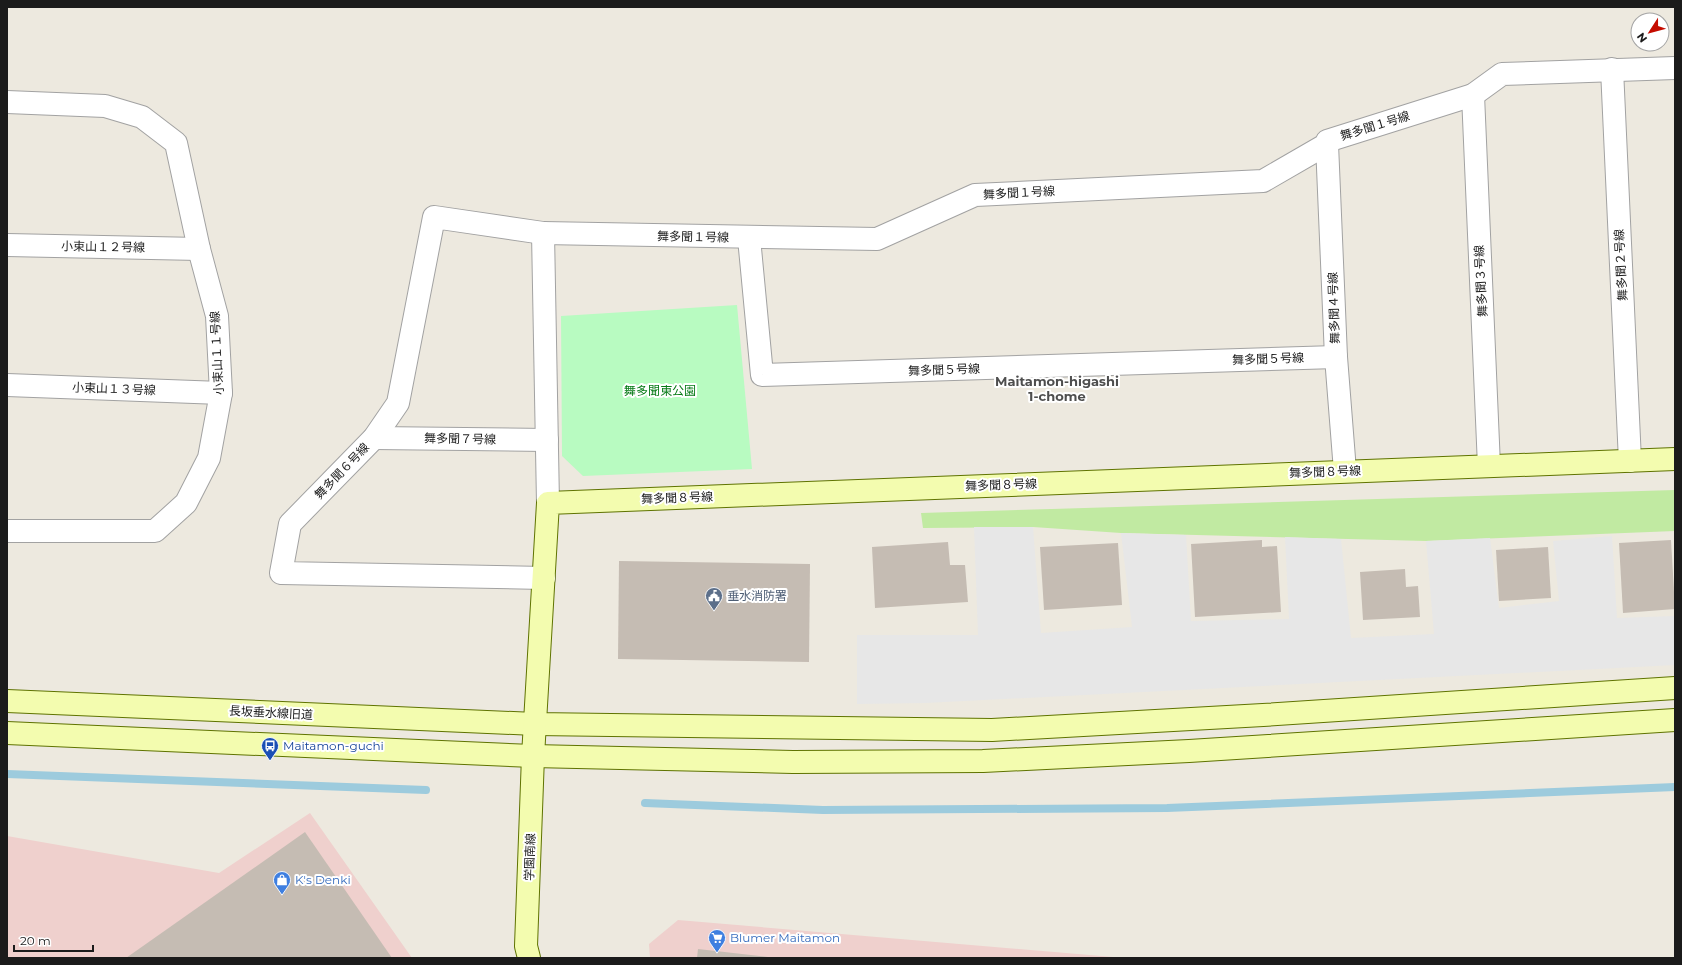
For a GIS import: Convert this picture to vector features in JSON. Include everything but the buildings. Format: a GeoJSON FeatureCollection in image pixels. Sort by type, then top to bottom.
{"type":"FeatureCollection","features":[{"type":"Feature","properties":{"kind":"street","name":"舞多聞１号線"},"geometry":{"type":"LineString","coordinates":[[543,233],[749,238],[877,239],[975,195],[1263,181],[1327,144],[1327,141],[1473,95],[1502,74],[1675,68]]}},
{"type":"Feature","properties":{"kind":"street","name":"舞多聞２号線"},"geometry":{"type":"LineString","coordinates":[[1612,69],[1630,461]]}},
{"type":"Feature","properties":{"kind":"street","name":"舞多聞３号線"},"geometry":{"type":"LineString","coordinates":[[1473,95],[1489,466]]}},
{"type":"Feature","properties":{"kind":"street","name":"小束山１１号線"},"geometry":{"type":"LineString","coordinates":[[7,102],[105,106],[142,116],[176,143],[199,250],[217,316],[221,394],[209,458],[186,503],[155,531],[7,531]]}},
{"type":"Feature","properties":{"kind":"street","name":"舞多聞４号線"},"geometry":{"type":"LineString","coordinates":[[1327,144],[1336,357],[1345,471]]}},
{"type":"Feature","properties":{"kind":"street","name":"舞多聞６号線"},"geometry":{"type":"LineString","coordinates":[[543,233],[434,217],[398,403],[374,438],[290,524],[280,573],[544,578]]}},
{"type":"Feature","properties":{"kind":"street"},"geometry":{"type":"LineString","coordinates":[[535,724],[548,503],[543,233]]}},
{"type":"Feature","properties":{"kind":"street","name":"舞多聞５号線"},"geometry":{"type":"LineString","coordinates":[[749,238],[762,375],[1336,357]]}},
{"type":"Feature","properties":{"kind":"street","name":"小束山１２号線"},"geometry":{"type":"LineString","coordinates":[[7,245],[199,250]]}},
{"type":"Feature","properties":{"kind":"street","name":"小束山１３号線"},"geometry":{"type":"LineString","coordinates":[[7,385],[221,394]]}},
{"type":"Feature","properties":{"kind":"street","name":"舞多聞７号線"},"geometry":{"type":"LineString","coordinates":[[374,438],[547,440]]}},
{"type":"Feature","properties":{"kind":"street","name":"舞多聞８号線"},"geometry":{"type":"LineString","coordinates":[[548,503],[1675,459]]}},
{"type":"Feature","properties":{"kind":"street","name":"長坂垂水線旧道"},"geometry":{"type":"LineString","coordinates":[[7,701],[535,724],[992,730],[1263,715],[1675,688]]}},
{"type":"Feature","properties":{"kind":"street"},"geometry":{"type":"LineString","coordinates":[[7,733],[534,756],[793,762],[983,761],[1189,751],[1675,720]]}},
{"type":"Feature","properties":{"kind":"street","name":"学園南線"},"geometry":{"type":"LineString","coordinates":[[528,958],[526,946],[535,724]]}},
{"type":"Feature","properties":{"kind":"shaded area"},"geometry":{"type":"Polygon","coordinates":[[[974,527],[1033,527],[1041,633],[1132,627],[1121,533],[1186,535],[1191,621],[1289,619],[1285,537],[1341,539],[1351,638],[1434,634],[1426,541],[1490,538],[1499,608],[1559,601],[1553,541],[1612,536],[1617,618],[1675,616],[1675,665],[925,703],[857,704],[857,635],[978,635],[974,527]]]}},
{"type":"Feature","properties":{"kind":"shaded area"},"geometry":{"type":"Polygon","coordinates":[[[310,813],[412,958],[7,958],[7,836],[219,873],[310,813]]]}},
{"type":"Feature","properties":{"kind":"shaded area"},"geometry":{"type":"Polygon","coordinates":[[[678,920],[1125,958],[650,958],[649,944],[678,920]]]}},
{"type":"Feature","properties":{"kind":"green space","name":"舞多聞東公園"},"geometry":{"type":"Polygon","coordinates":[[[737,305],[752,469],[583,476],[562,456],[561,316],[737,305]]]}},
{"type":"Feature","properties":{"kind":"green space"},"geometry":{"type":"Polygon","coordinates":[[[1675,490],[1675,531],[1426,541],[1121,533],[1033,527],[923,528],[921,513],[1675,490]]]}},
{"type":"Feature","properties":{"kind":"waterway"},"geometry":{"type":"LineString","coordinates":[[7,774],[426,790]]}},
{"type":"Feature","properties":{"kind":"waterway"},"geometry":{"type":"LineString","coordinates":[[645,803],[823,810],[1167,808],[1675,787]]}},
{"type":"Feature","properties":{"kind":"place","name":"垂水消防署"},"geometry":{"type":"Point","coordinates":[714,611]}},
{"type":"Feature","properties":{"kind":"place","name":"Maitamon-guchi"},"geometry":{"type":"Point","coordinates":[270,761]}},
{"type":"Feature","properties":{"kind":"place","name":"K's Denki"},"geometry":{"type":"Point","coordinates":[282,895]}},
{"type":"Feature","properties":{"kind":"place","name":"Blumer Maitamon"},"geometry":{"type":"Point","coordinates":[717,953]}},
{"type":"Feature","properties":{"kind":"district","name":"Maitamon-higashi 1-chome"},"geometry":{"type":"Point","coordinates":[1057,388]}}]}
